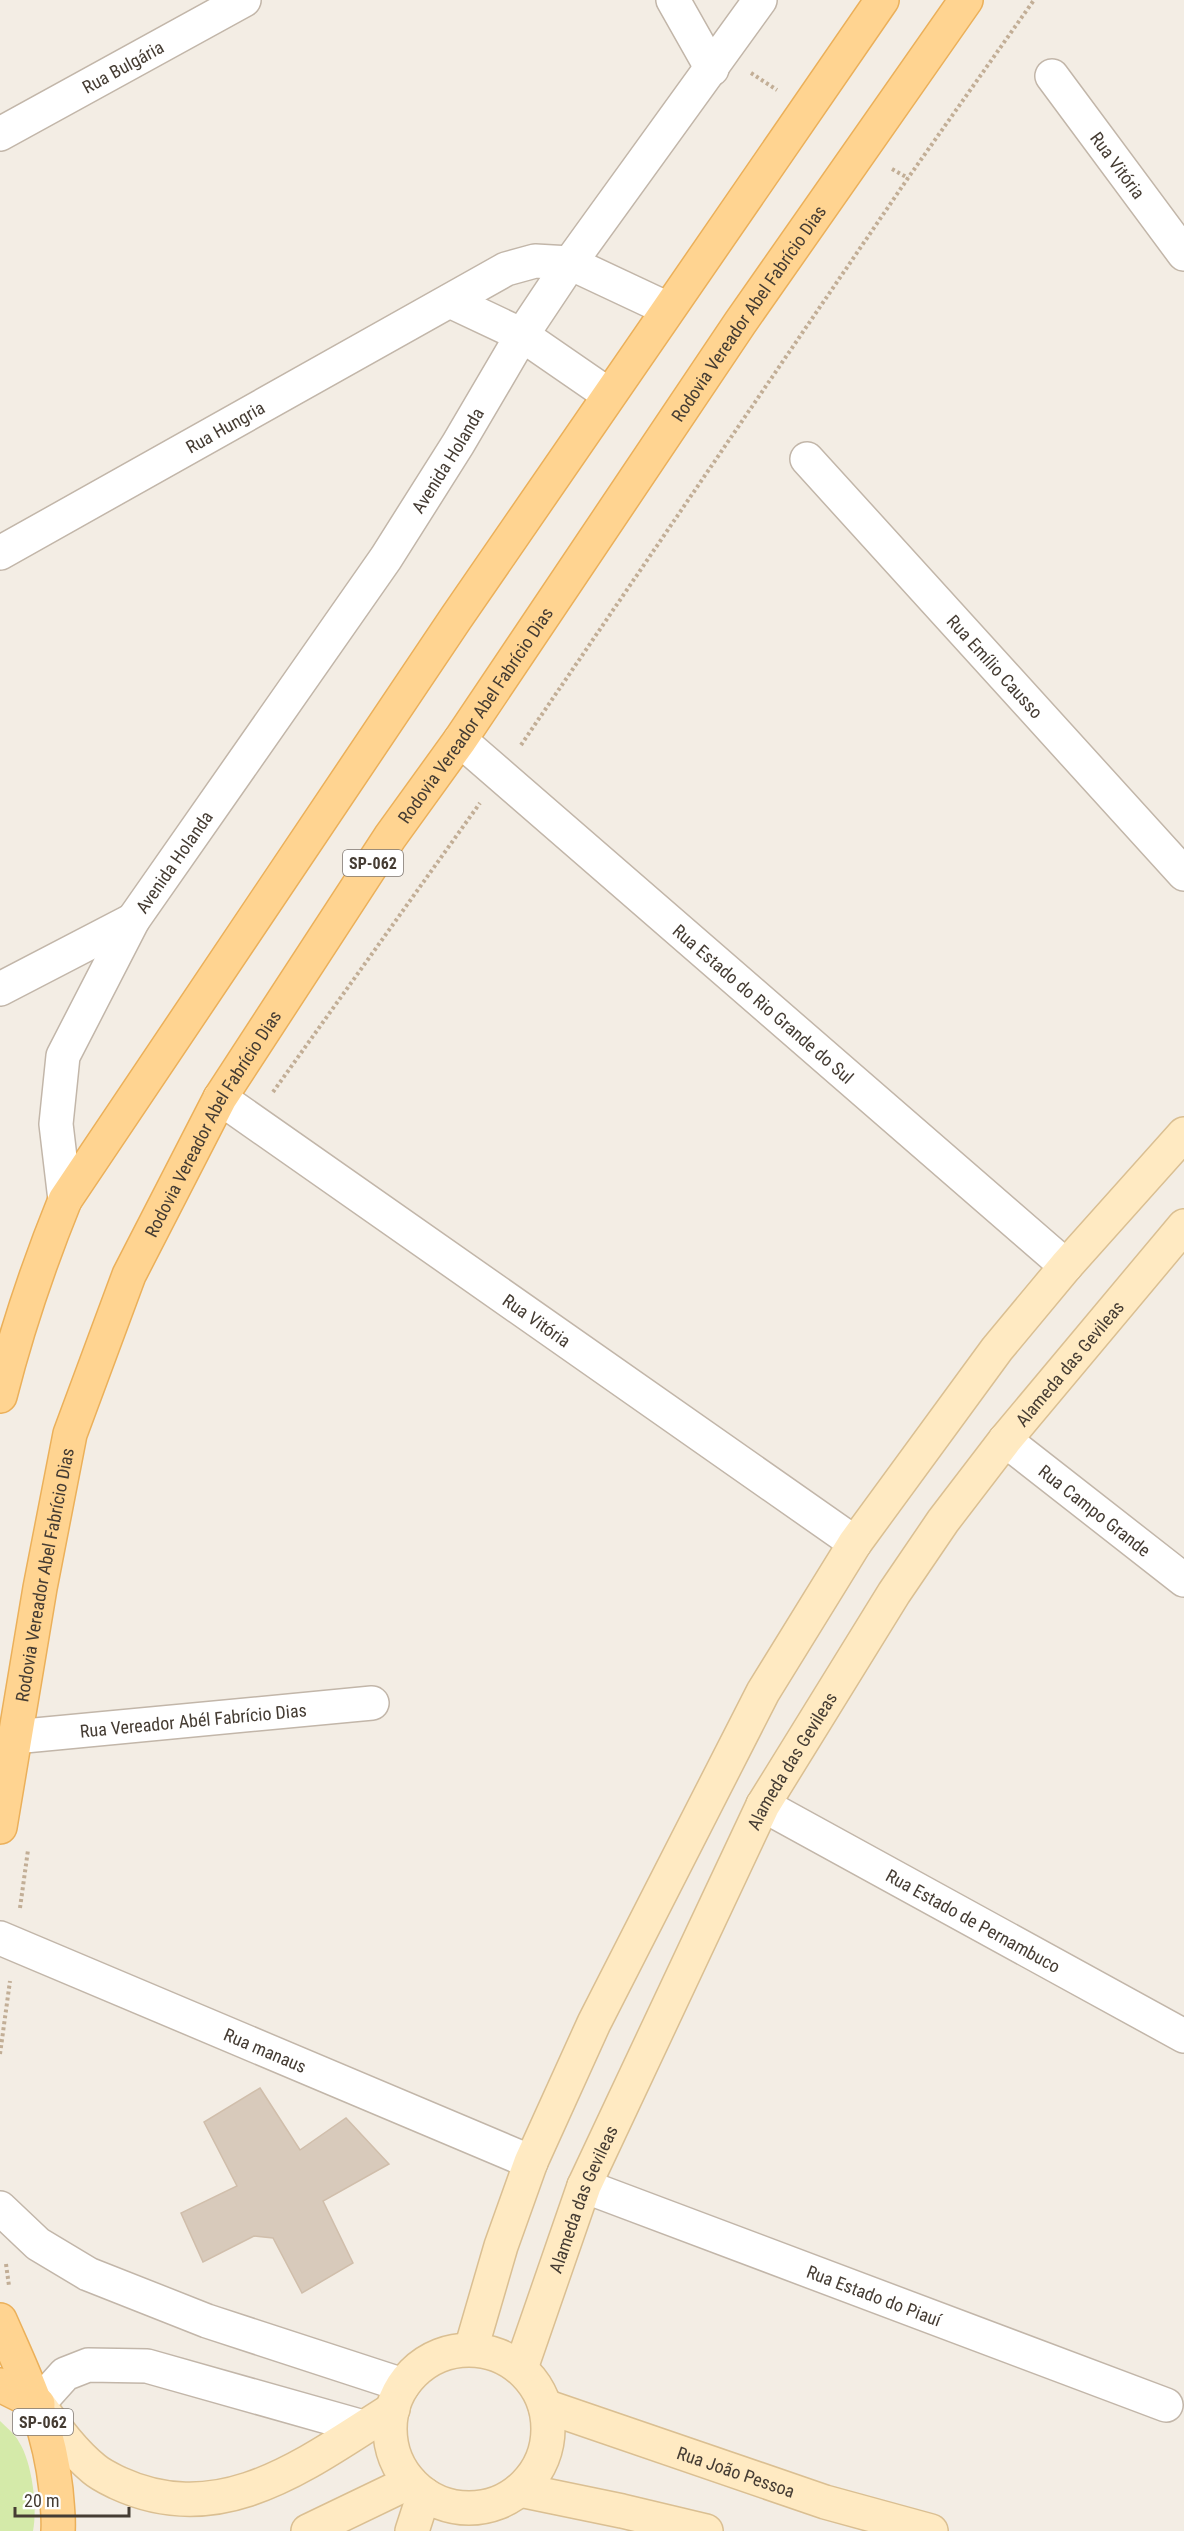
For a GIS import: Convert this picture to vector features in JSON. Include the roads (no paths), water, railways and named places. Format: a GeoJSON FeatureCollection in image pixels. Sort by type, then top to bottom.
{"type":"FeatureCollection","features":[{"type":"Feature","properties":{"kind":"main road"},"geometry":{"type":"LineString","coordinates":[[0,1396],[14,1341],[45,1247],[65,1200],[105,1137],[609,395],[882,0]]}},
{"type":"Feature","properties":{"kind":"main road","name":"Rodovia Vereador Abel Fabrício Dias"},"geometry":{"type":"LineString","coordinates":[[0,1827],[14,1737],[70,1434],[129,1275],[220,1098],[390,837],[460,740],[753,303],[966,0]]}},
{"type":"Feature","properties":{"kind":"main road","name":"SP-062"},"geometry":{"type":"LineString","coordinates":[[0,2320],[38,2404],[52,2459],[59,2520],[58,2531]]}},
{"type":"Feature","properties":{"kind":"main road","name":"SP-062"},"geometry":{"type":"LineString","coordinates":[[0,2385],[38,2404]]}},
{"type":"Feature","properties":{"kind":"street","name":"Rua Bulgária"},"geometry":{"type":"LineString","coordinates":[[0,134],[244,0]]}},
{"type":"Feature","properties":{"kind":"street"},"geometry":{"type":"LineString","coordinates":[[673,0],[717,61]]}},
{"type":"Feature","properties":{"kind":"street","name":"Avenida Holanda"},"geometry":{"type":"LineString","coordinates":[[65,1200],[56,1124],[63,1056],[133,920],[387,558],[522,335],[570,263],[760,0]]}},
{"type":"Feature","properties":{"kind":"street","name":"Rua Vitória"},"geometry":{"type":"LineString","coordinates":[[1052,76],[1184,254]]}},
{"type":"Feature","properties":{"kind":"street","name":"Rua Hungria"},"geometry":{"type":"LineString","coordinates":[[0,553],[506,268],[535,261],[570,263]]}},
{"type":"Feature","properties":{"kind":"street"},"geometry":{"type":"LineString","coordinates":[[570,263],[668,309]]}},
{"type":"Feature","properties":{"kind":"street"},"geometry":{"type":"LineString","coordinates":[[450,301],[522,335],[609,395]]}},
{"type":"Feature","properties":{"kind":"street","name":"Rua Emílio Causso"},"geometry":{"type":"LineString","coordinates":[[807,459],[1184,874]]}},
{"type":"Feature","properties":{"kind":"street","name":"Rua Estado do Rio Grande do Sul"},"geometry":{"type":"LineString","coordinates":[[460,740],[1066,1266]]}},
{"type":"Feature","properties":{"kind":"street"},"geometry":{"type":"LineString","coordinates":[[0,989],[133,920]]}},
{"type":"Feature","properties":{"kind":"street","name":"Rua Vitória"},"geometry":{"type":"LineString","coordinates":[[220,1098],[855,1543]]}},
{"type":"Feature","properties":{"kind":"street"},"geometry":{"type":"LineString","coordinates":[[471,2349],[501,2246],[531,2162],[594,2023],[763,1692],[855,1543],[997,1349],[1066,1266],[1184,1134]]}},
{"type":"Feature","properties":{"kind":"street","name":"Alameda das Gevileas"},"geometry":{"type":"LineString","coordinates":[[520,2368],[584,2186],[763,1805],[894,1593],[943,1521],[1005,1440],[1184,1226]]}},
{"type":"Feature","properties":{"kind":"street","name":"Rua Campo Grande"},"geometry":{"type":"LineString","coordinates":[[1005,1440],[1184,1580]]}},
{"type":"Feature","properties":{"kind":"street","name":"Rua Vereador Abél Fabrício Dias"},"geometry":{"type":"LineString","coordinates":[[14,1737],[372,1703]]}},
{"type":"Feature","properties":{"kind":"street","name":"Rua Estado de Pernambuco"},"geometry":{"type":"LineString","coordinates":[[763,1805],[1184,2036]]}},
{"type":"Feature","properties":{"kind":"street","name":"Rua manaus"},"geometry":{"type":"LineString","coordinates":[[8,1942],[531,2162]]}},
{"type":"Feature","properties":{"kind":"street","name":"Rua Estado do Piauí"},"geometry":{"type":"LineString","coordinates":[[584,2186],[1166,2405]]}},
{"type":"Feature","properties":{"kind":"street"},"geometry":{"type":"LineString","coordinates":[[0,2208],[38,2244],[88,2274],[398,2397]]}},
{"type":"Feature","properties":{"kind":"street"},"geometry":{"type":"LineString","coordinates":[[363,2427],[147,2366],[88,2365],[65,2374],[38,2404],[68,2444],[95,2470],[140,2497],[178,2507],[219,2505],[252,2495],[298,2471],[363,2427],[398,2397],[421,2366],[445,2354],[471,2349],[497,2355],[520,2368],[536,2386],[545,2406],[548,2430],[545,2452],[535,2473],[502,2508]]}},
{"type":"Feature","properties":{"kind":"street"},"geometry":{"type":"LineString","coordinates":[[398,2397],[390,2434],[396,2459],[417,2488],[448,2506],[622,2511],[706,2531]]}},
{"type":"Feature","properties":{"kind":"street","name":"Rua João Pessoa"},"geometry":{"type":"LineString","coordinates":[[545,2406],[825,2502],[931,2531]]}},
{"type":"Feature","properties":{"kind":"street"},"geometry":{"type":"LineString","coordinates":[[308,2531],[417,2488]]}},
{"type":"Feature","properties":{"kind":"street"},"geometry":{"type":"LineString","coordinates":[[412,2531],[417,2488]]}}]}
